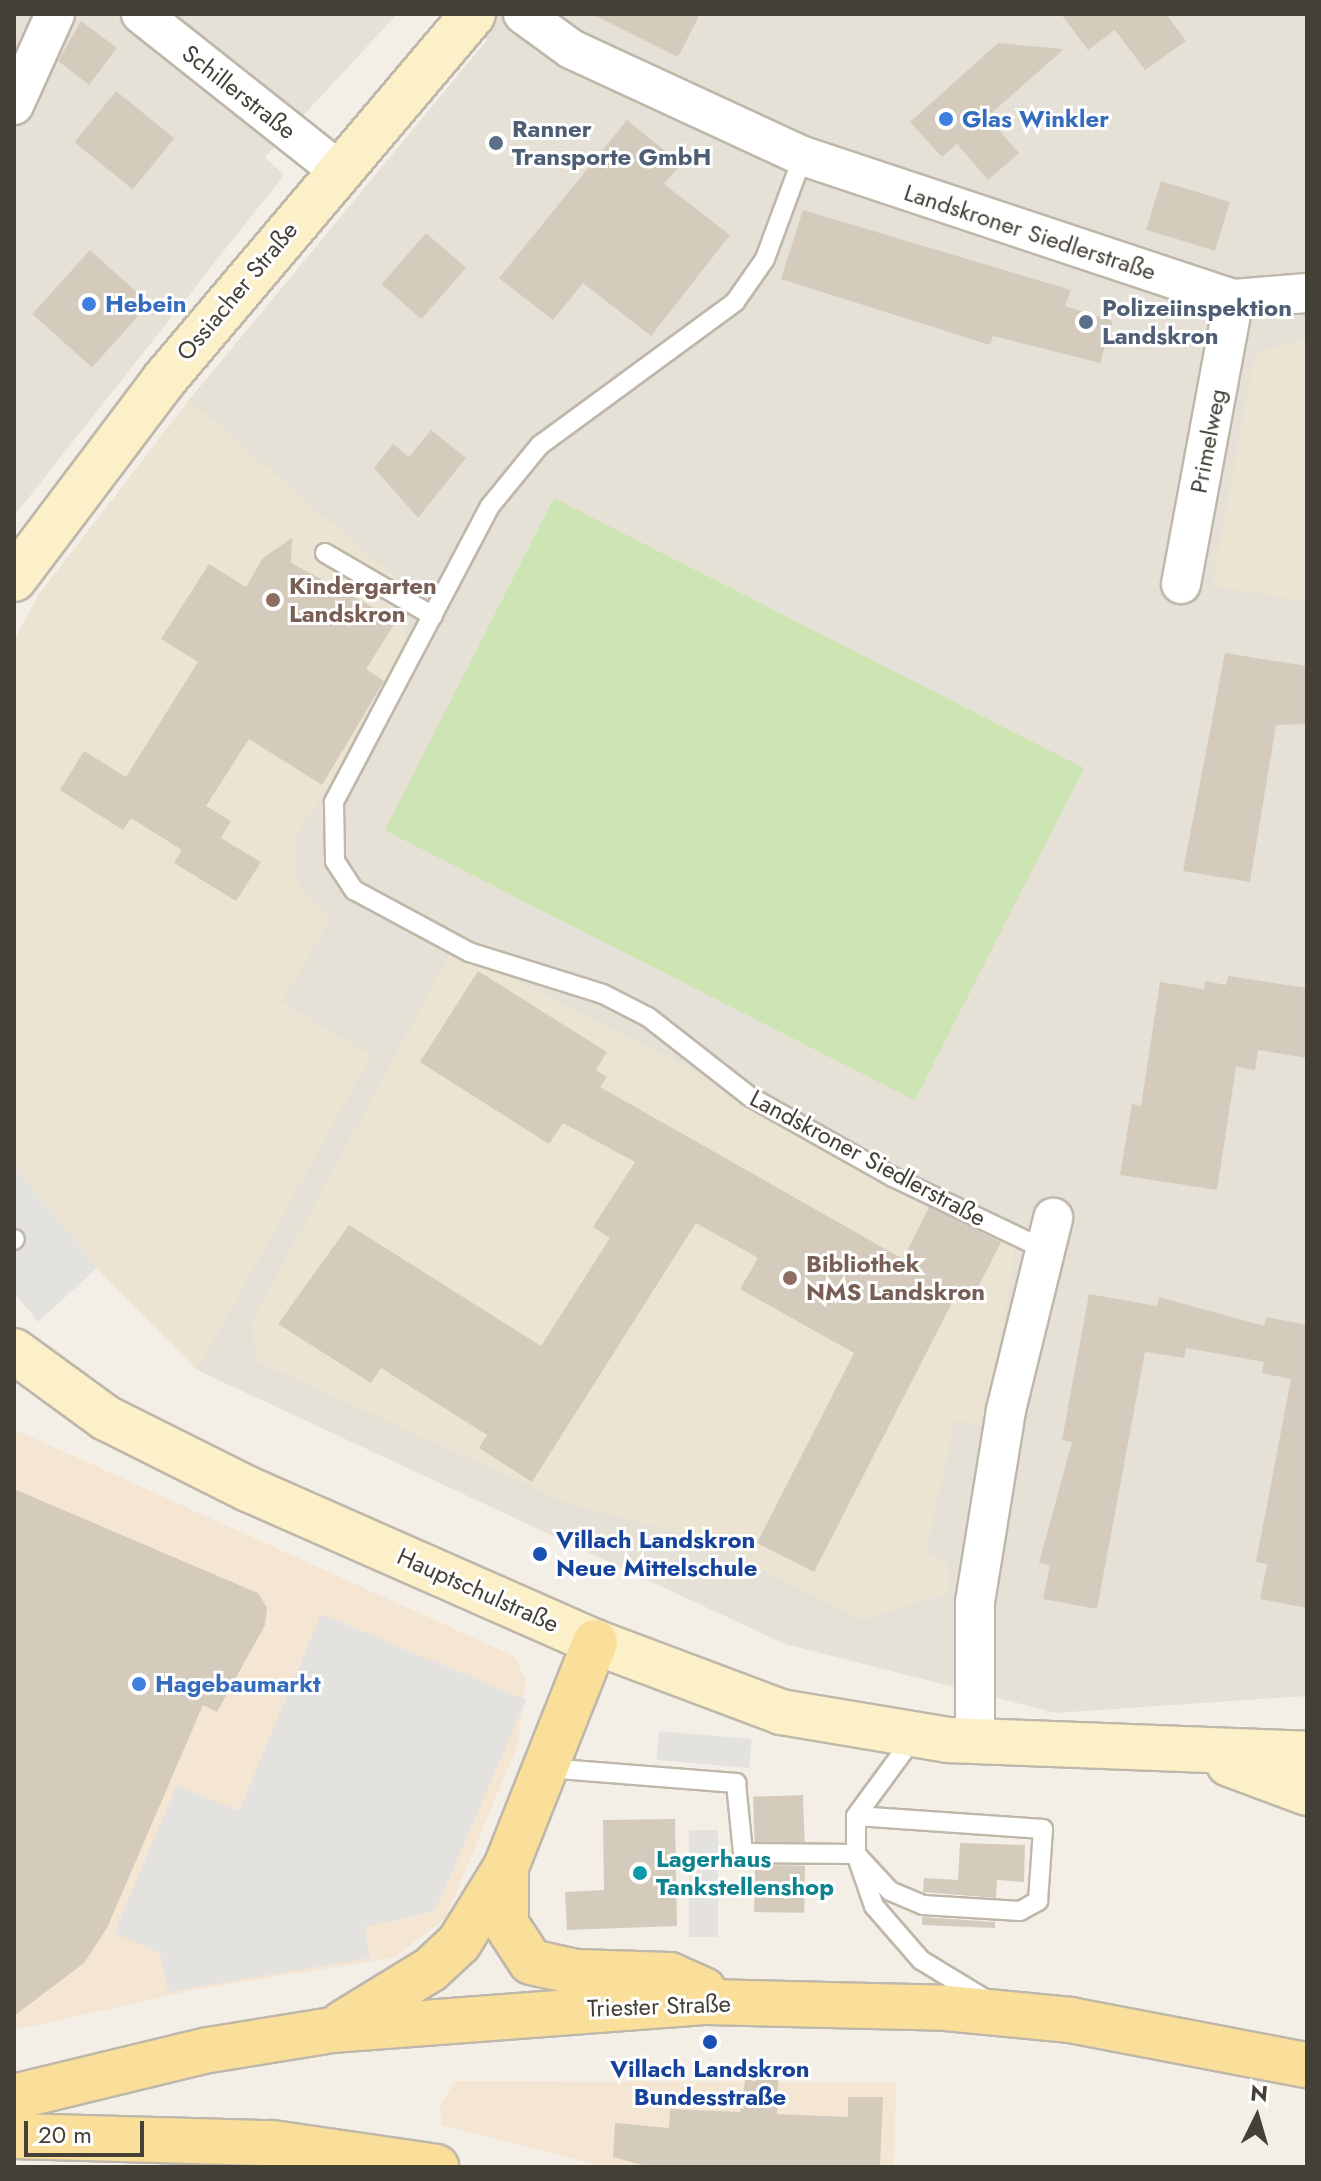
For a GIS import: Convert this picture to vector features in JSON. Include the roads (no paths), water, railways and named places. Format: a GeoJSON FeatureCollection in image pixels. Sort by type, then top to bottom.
{"type":"FeatureCollection","features":[{"type":"Feature","properties":{"kind":"main road","name":"Ossiacher Straße"},"geometry":{"type":"LineString","coordinates":[[14,579],[163,381],[338,170],[473,14]]}},
{"type":"Feature","properties":{"kind":"main road","name":"Hauptschulstraße"},"geometry":{"type":"LineString","coordinates":[[14,1351],[106,1418],[248,1489],[595,1642],[781,1712],[914,1736],[1172,1751],[1307,1754]]}},
{"type":"Feature","properties":{"kind":"main road"},"geometry":{"type":"LineString","coordinates":[[332,2030],[440,1960],[506,1867],[595,1642]]}},
{"type":"Feature","properties":{"kind":"main road","name":"Hauptschulstraße"},"geometry":{"type":"LineString","coordinates":[[1172,1751],[1252,1769],[1307,1793]]}},
{"type":"Feature","properties":{"kind":"main road"},"geometry":{"type":"LineString","coordinates":[[506,1867],[506,1924],[531,1962],[576,1972],[670,1975],[730,2003]]}},
{"type":"Feature","properties":{"kind":"main road","name":"Triester Straße"},"geometry":{"type":"LineString","coordinates":[[14,2097],[209,2050],[332,2030],[480,2014],[730,2003],[1008,2014],[1307,2065]]}},
{"type":"Feature","properties":{"kind":"main road"},"geometry":{"type":"LineString","coordinates":[[14,2136],[272,2143],[436,2167]]}},
{"type":"Feature","properties":{"kind":"street"},"geometry":{"type":"LineString","coordinates":[[14,105],[55,14]]}},
{"type":"Feature","properties":{"kind":"street","name":"Schillerstraße"},"geometry":{"type":"LineString","coordinates":[[141,14],[338,170]]}},
{"type":"Feature","properties":{"kind":"street","name":"Landskroner Siedlerstraße"},"geometry":{"type":"LineString","coordinates":[[523,14],[571,49],[803,156],[1234,299],[1307,293]]}},
{"type":"Feature","properties":{"kind":"street","name":"Primelweg"},"geometry":{"type":"LineString","coordinates":[[1181,584],[1234,299]]}},
{"type":"Feature","properties":{"kind":"street"},"geometry":{"type":"LineString","coordinates":[[975,1740],[975,1602],[1006,1410],[1049,1234]]}},
{"type":"Feature","properties":{"kind":"lane","name":"Landskroner Siedlerstraße"},"geometry":{"type":"LineString","coordinates":[[803,156],[765,259],[735,302],[540,445],[490,506],[334,802],[335,861],[354,890],[469,952],[603,994],[648,1017],[749,1096],[1049,1234]]}},
{"type":"Feature","properties":{"kind":"lane"},"geometry":{"type":"LineString","coordinates":[[325,553],[433,616]]}},
{"type":"Feature","properties":{"kind":"lane"},"geometry":{"type":"LineString","coordinates":[[914,1736],[856,1816],[856,1854],[874,1906],[921,1960],[1008,2014]]}},
{"type":"Feature","properties":{"kind":"lane"},"geometry":{"type":"LineString","coordinates":[[544,1768],[736,1783],[743,1853],[856,1854],[890,1891],[923,1905],[1020,1911],[1038,1901],[1043,1829],[856,1816]]}},
{"type":"Feature","properties":{"kind":"place","name":"Glas Winkler"},"geometry":{"type":"Point","coordinates":[946,119]}},
{"type":"Feature","properties":{"kind":"place","name":"Ranner Transporte GmbH"},"geometry":{"type":"Point","coordinates":[496,143]}},
{"type":"Feature","properties":{"kind":"place","name":"Hebein"},"geometry":{"type":"Point","coordinates":[89,304]}},
{"type":"Feature","properties":{"kind":"place","name":"Polizeiinspektion Landskron"},"geometry":{"type":"Point","coordinates":[1086,322]}},
{"type":"Feature","properties":{"kind":"place","name":"Kindergarten Landskron"},"geometry":{"type":"Point","coordinates":[273,600]}},
{"type":"Feature","properties":{"kind":"place","name":"Bibliothek NMS Landskron"},"geometry":{"type":"Point","coordinates":[790,1278]}},
{"type":"Feature","properties":{"kind":"place","name":"Villach Landskron Neue Mittelschule"},"geometry":{"type":"Point","coordinates":[540,1554]}},
{"type":"Feature","properties":{"kind":"place","name":"Hagebaumarkt"},"geometry":{"type":"Point","coordinates":[139,1684]}},
{"type":"Feature","properties":{"kind":"place","name":"Lagerhaus Tankstellenshop"},"geometry":{"type":"Point","coordinates":[640,1873]}},
{"type":"Feature","properties":{"kind":"place","name":"Villach Landskron Bundesstraße"},"geometry":{"type":"Point","coordinates":[710,2042]}}]}
